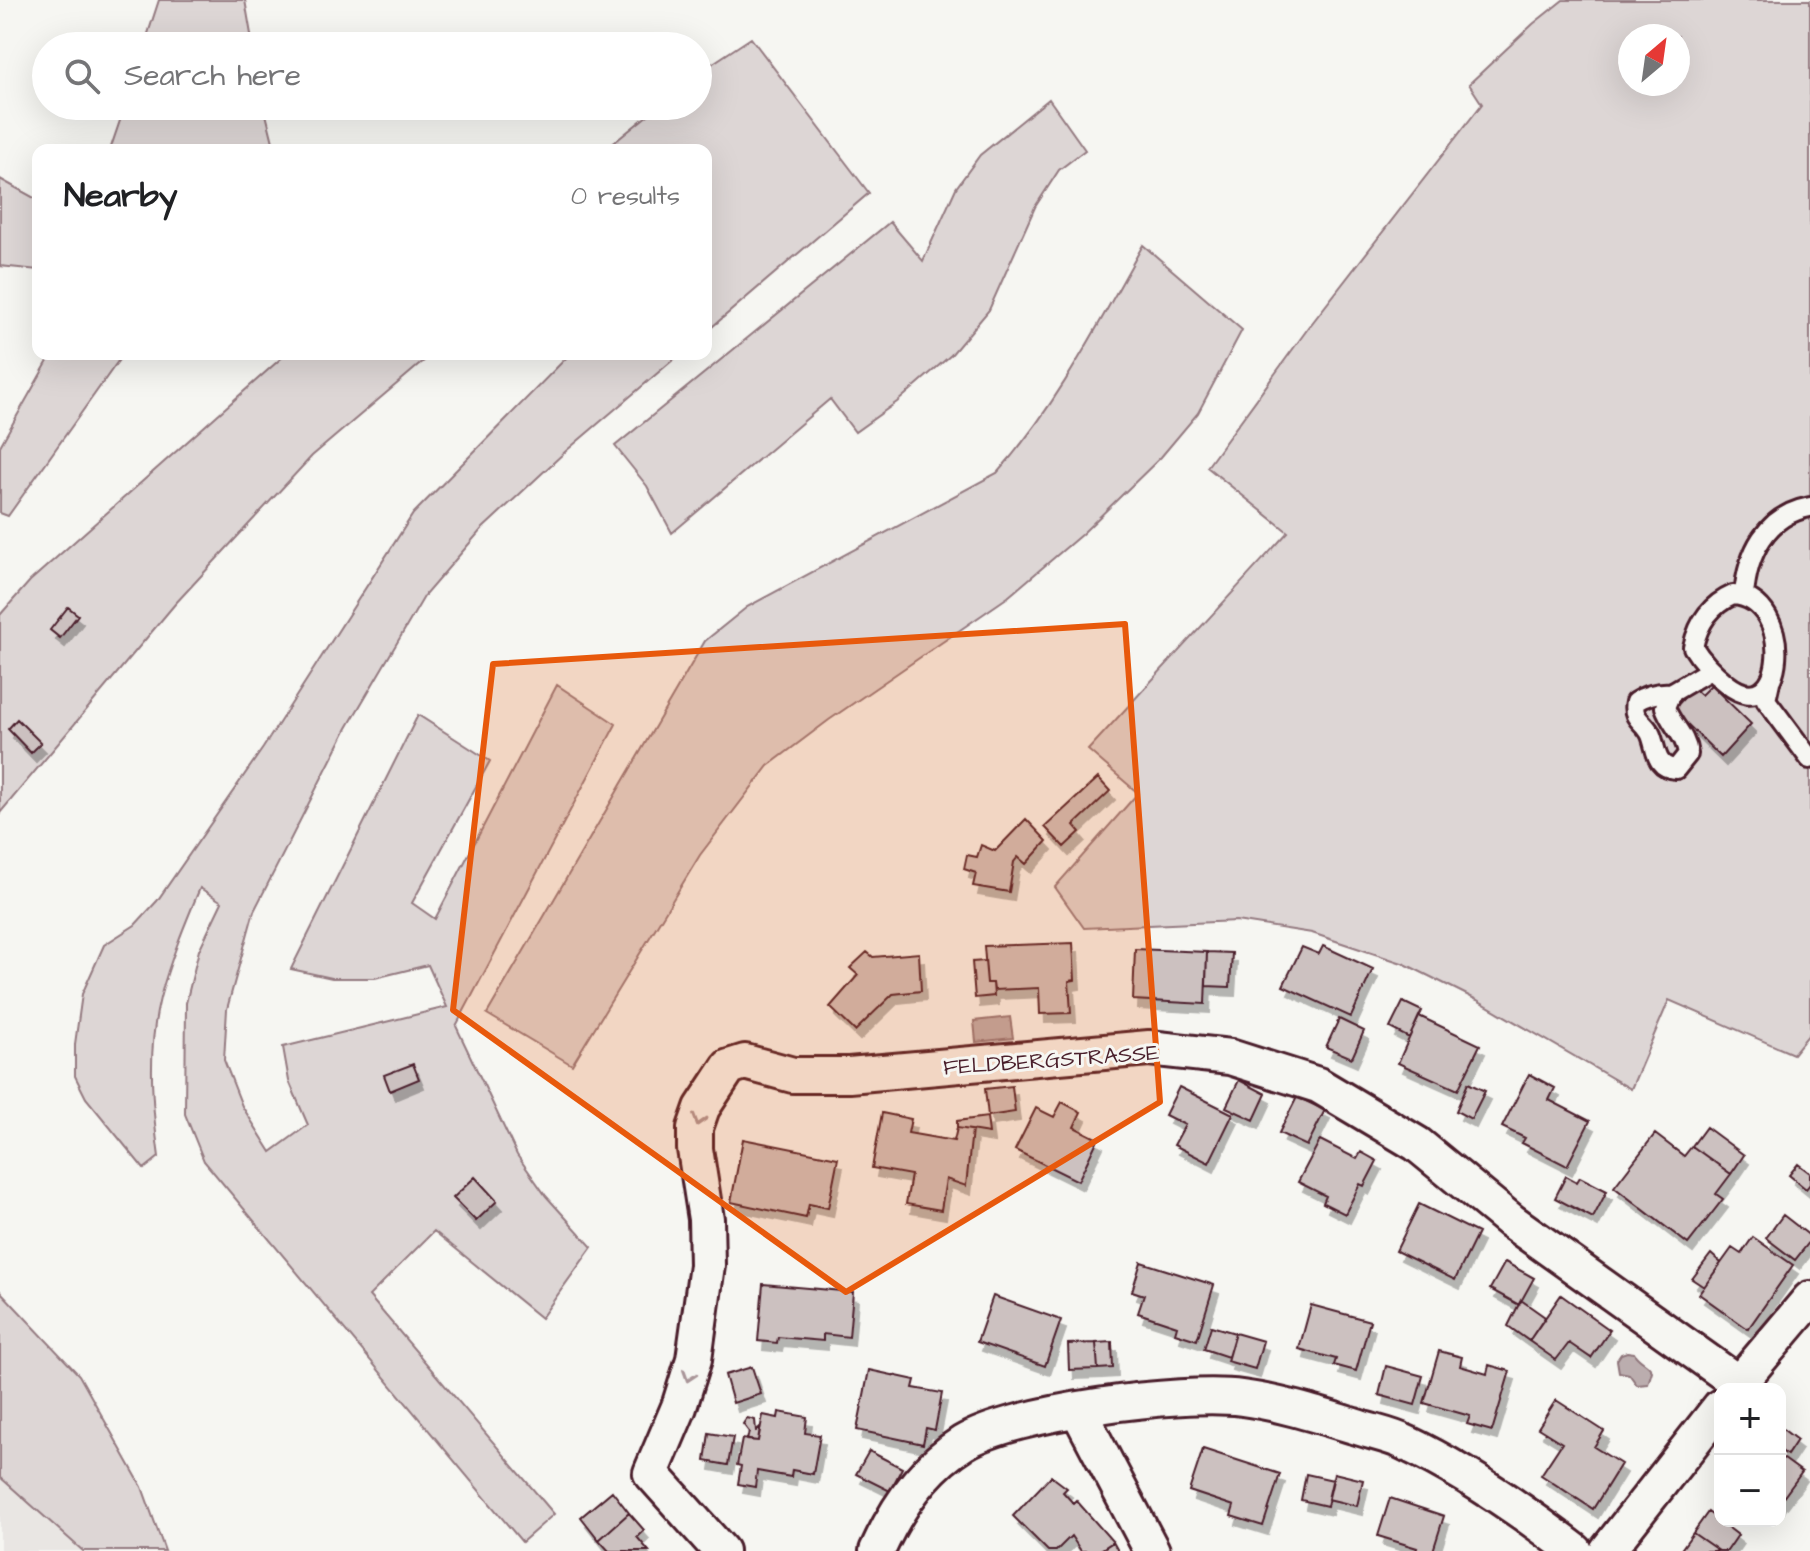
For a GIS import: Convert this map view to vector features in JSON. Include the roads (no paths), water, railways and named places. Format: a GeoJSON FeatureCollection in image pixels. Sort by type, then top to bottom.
{"type":"FeatureCollection","features":[{"type":"Feature","properties":{"kind":"street","name":"FELDBERGSTRASSE"},"geometry":{"type":"LineString","coordinates":[[721,1551],[651,1473],[679,1407],[694,1359],[707,1265],[706,1219],[695,1149],[695,1128],[702,1108],[729,1067],[745,1062],[793,1075],[849,1075],[1149,1048],[1230,1057],[1318,1085],[1417,1144],[1718,1383]]}},
{"type":"Feature","properties":{"kind":"street"},"geometry":{"type":"LineString","coordinates":[[1739,1383],[1810,1299]]}},
{"type":"Feature","properties":{"kind":"street"},"geometry":{"type":"LineString","coordinates":[[877,1551],[904,1502],[926,1473],[962,1444],[989,1430],[1078,1410],[1183,1398],[1241,1398],[1303,1411],[1404,1442],[1469,1479],[1575,1551]]}},
{"type":"Feature","properties":{"kind":"street"},"geometry":{"type":"LineString","coordinates":[[1078,1410],[1152,1551]]}},
{"type":"Feature","properties":{"kind":"street"},"geometry":{"type":"LineString","coordinates":[[1607,1551],[1714,1415]]}},
{"type":"Feature","properties":{"kind":"lane"},"geometry":{"type":"LineString","coordinates":[[1744,596],[1745,575],[1752,554],[1778,518],[1796,509],[1810,507]]}},
{"type":"Feature","properties":{"kind":"lane"},"geometry":{"type":"LineString","coordinates":[[1770,682],[1761,693],[1746,695],[1710,670],[1693,647],[1700,624],[1721,600],[1733,595],[1744,596],[1759,606],[1778,647],[1766,700],[1810,759]]}},
{"type":"Feature","properties":{"kind":"lane"},"geometry":{"type":"LineString","coordinates":[[1671,693],[1710,670]]}}]}
